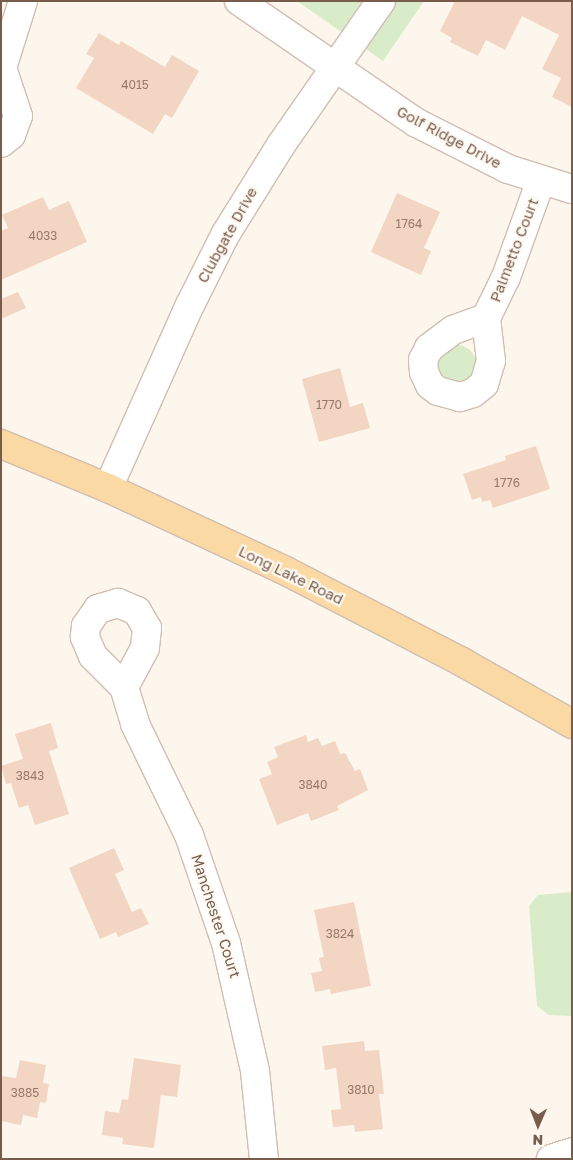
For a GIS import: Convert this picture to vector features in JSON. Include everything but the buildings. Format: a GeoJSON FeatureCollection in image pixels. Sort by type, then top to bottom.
{"type":"FeatureCollection","features":[{"type":"Feature","properties":{"kind":"main road","name":"Long Lake Road"},"geometry":{"type":"LineString","coordinates":[[1,444],[108,488],[309,583],[462,662],[572,724]]}},
{"type":"Feature","properties":{"kind":"street"},"geometry":{"type":"LineString","coordinates":[[1,143],[11,135],[18,116],[2,68],[23,1]]}},
{"type":"Feature","properties":{"kind":"street","name":"Golf Ridge Drive"},"geometry":{"type":"LineString","coordinates":[[239,1],[334,69],[415,122],[477,155],[541,180],[572,189]]}},
{"type":"Feature","properties":{"kind":"street","name":"Clubgate Drive"},"geometry":{"type":"LineString","coordinates":[[108,488],[190,305],[225,236],[281,145],[381,1]]}},
{"type":"Feature","properties":{"kind":"street","name":"Palmetto Court"},"geometry":{"type":"LineString","coordinates":[[486,318],[506,277],[541,180]]}},
{"type":"Feature","properties":{"kind":"street","name":"Manchester Court"},"geometry":{"type":"LineString","coordinates":[[124,686],[135,724],[189,835],[226,943],[255,1071],[264,1159]]}},
{"type":"Feature","properties":{"kind":"street"},"geometry":{"type":"LineString","coordinates":[[552,1159],[572,1152]]}},
{"type":"Feature","properties":{"kind":"green space"},"geometry":{"type":"Polygon","coordinates":[[[297,1],[424,1],[383,61],[297,1]]]}},
{"type":"Feature","properties":{"kind":"green space"},"geometry":{"type":"Polygon","coordinates":[[[457,345],[471,350],[476,364],[471,378],[457,383],[443,378],[438,364],[443,350],[457,345]]]}},
{"type":"Feature","properties":{"kind":"green space"},"geometry":{"type":"Polygon","coordinates":[[[572,892],[572,1016],[549,1015],[537,1006],[529,906],[538,895],[572,892]]]}}]}
